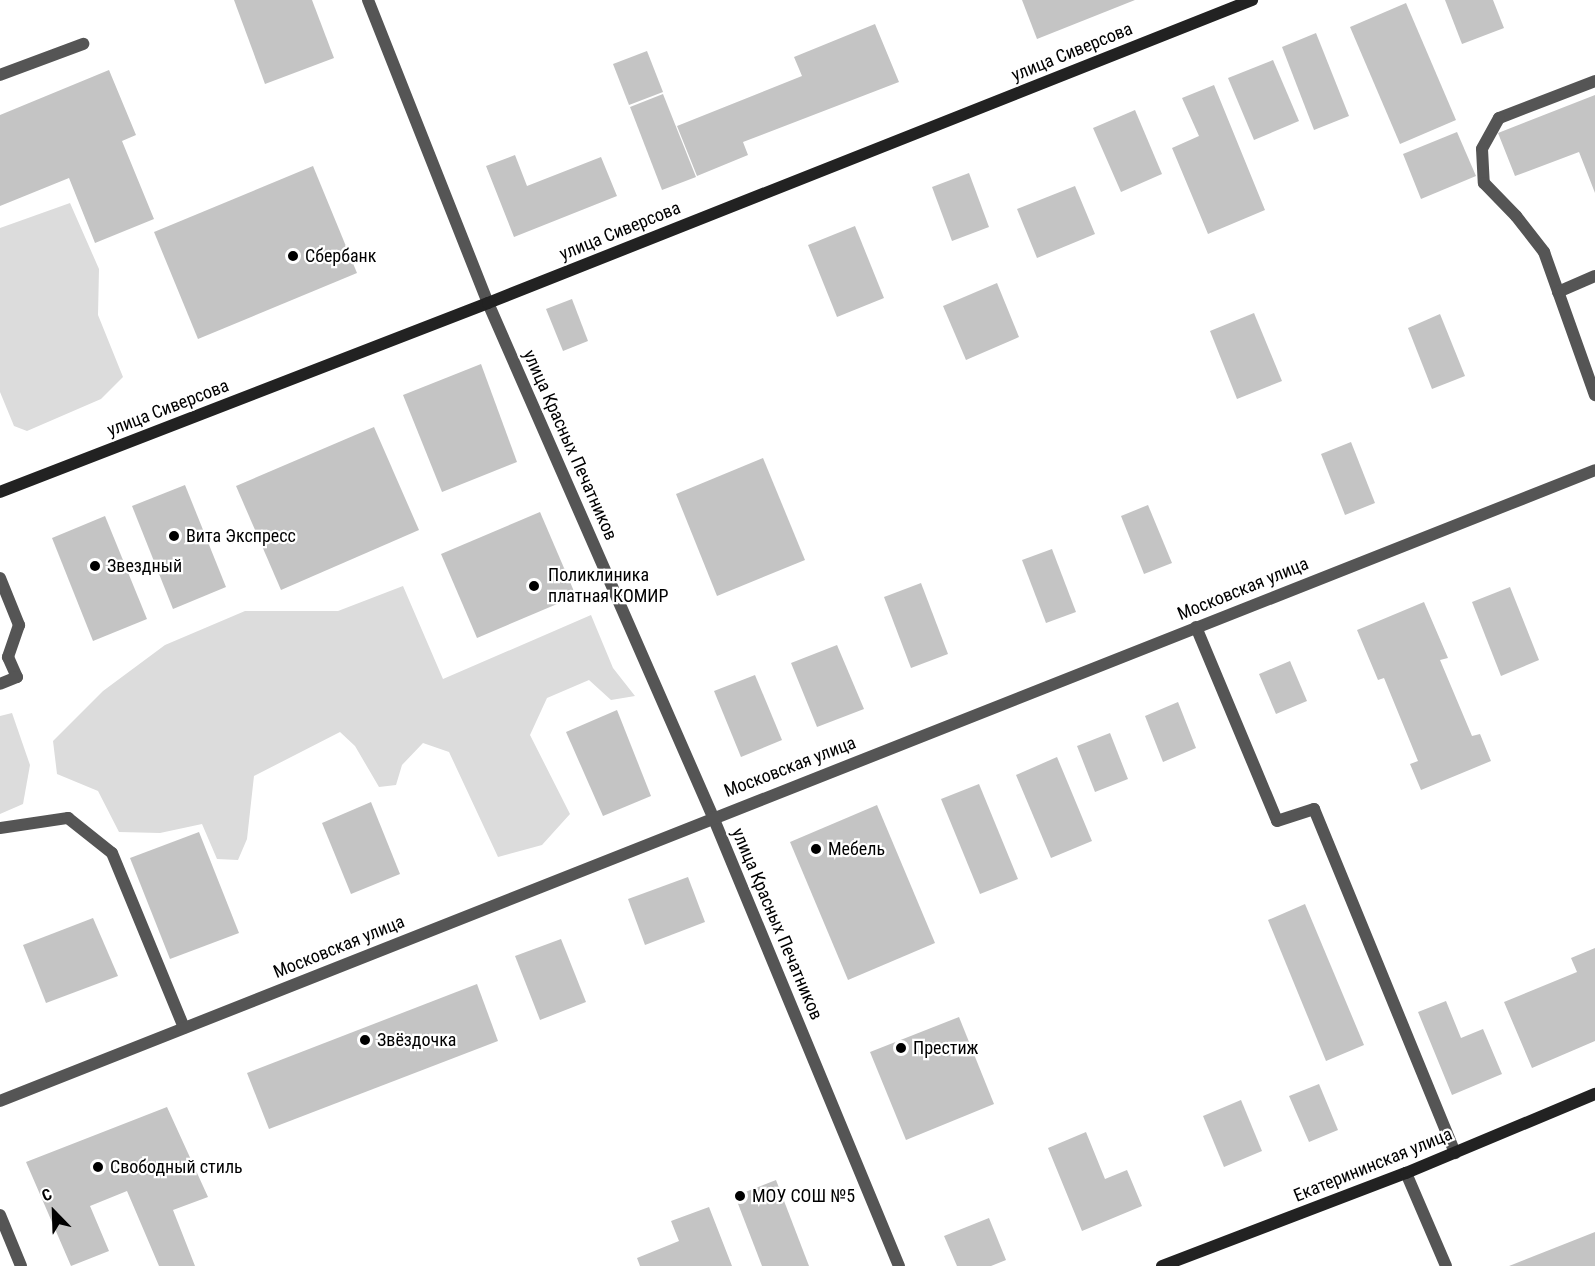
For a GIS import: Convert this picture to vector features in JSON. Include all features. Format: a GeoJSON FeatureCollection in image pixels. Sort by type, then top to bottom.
{"type":"FeatureCollection","features":[{"type":"Feature","properties":{"kind":"street","name":"улица Красных Печатников"},"geometry":{"type":"LineString","coordinates":[[368,0],[488,303],[713,817],[899,1266]]}},
{"type":"Feature","properties":{"kind":"street","name":"улица Сиверсова"},"geometry":{"type":"LineString","coordinates":[[0,492],[488,303],[1252,0]]}},
{"type":"Feature","properties":{"kind":"street"},"geometry":{"type":"LineString","coordinates":[[0,75],[83,44]]}},
{"type":"Feature","properties":{"kind":"street"},"geometry":{"type":"LineString","coordinates":[[1595,81],[1498,118],[1482,148],[1484,183],[1516,216],[1544,252],[1595,395]]}},
{"type":"Feature","properties":{"kind":"street"},"geometry":{"type":"LineString","coordinates":[[1558,291],[1595,276]]}},
{"type":"Feature","properties":{"kind":"street","name":"Московская улица"},"geometry":{"type":"LineString","coordinates":[[0,1101],[1595,470]]}},
{"type":"Feature","properties":{"kind":"street"},"geometry":{"type":"LineString","coordinates":[[0,578],[19,625],[8,657],[17,677],[0,684]]}},
{"type":"Feature","properties":{"kind":"street"},"geometry":{"type":"LineString","coordinates":[[1196,627],[1277,821],[1314,809],[1455,1153]]}},
{"type":"Feature","properties":{"kind":"street"},"geometry":{"type":"LineString","coordinates":[[0,828],[68,818],[112,853],[184,1028]]}},
{"type":"Feature","properties":{"kind":"street","name":"Екатерининская улица"},"geometry":{"type":"LineString","coordinates":[[1161,1266],[1406,1173],[1595,1094]]}},
{"type":"Feature","properties":{"kind":"street"},"geometry":{"type":"LineString","coordinates":[[1406,1173],[1446,1266]]}},
{"type":"Feature","properties":{"kind":"street"},"geometry":{"type":"LineString","coordinates":[[0,1215],[21,1266]]}},
{"type":"Feature","properties":{"kind":"shaded area"},"geometry":{"type":"Polygon","coordinates":[[[70,203],[99,269],[98,315],[123,377],[101,399],[27,431],[14,426],[0,392],[0,228],[70,203]]]}},
{"type":"Feature","properties":{"kind":"shaded area"},"geometry":{"type":"Polygon","coordinates":[[[403,586],[443,679],[591,615],[613,668],[635,696],[611,700],[589,680],[547,698],[530,735],[570,814],[542,845],[498,857],[449,752],[423,743],[402,765],[396,785],[379,787],[355,746],[340,732],[254,776],[247,839],[238,860],[217,859],[202,824],[160,833],[119,832],[98,791],[57,774],[53,741],[103,691],[165,645],[245,611],[338,611],[403,586]]]}},
{"type":"Feature","properties":{"kind":"shaded area"},"geometry":{"type":"Polygon","coordinates":[[[12,713],[30,765],[23,804],[0,814],[0,716],[12,713]]]}},
{"type":"Feature","properties":{"kind":"building"},"geometry":{"type":"Polygon","coordinates":[[[234,0],[312,0],[334,58],[265,84],[234,0]]]}},
{"type":"Feature","properties":{"kind":"building"},"geometry":{"type":"Polygon","coordinates":[[[1022,0],[1135,0],[1037,39],[1022,0]]]}},
{"type":"Feature","properties":{"kind":"building"},"geometry":{"type":"Polygon","coordinates":[[[1445,0],[1493,0],[1504,28],[1462,44],[1445,0]]]}},
{"type":"Feature","properties":{"kind":"building"},"geometry":{"type":"Polygon","coordinates":[[[1406,3],[1456,120],[1400,144],[1350,27],[1406,3]]]}},
{"type":"Feature","properties":{"kind":"building"},"geometry":{"type":"Polygon","coordinates":[[[875,24],[899,82],[743,142],[748,155],[697,176],[677,126],[802,76],[794,57],[875,24]]]}},
{"type":"Feature","properties":{"kind":"building"},"geometry":{"type":"Polygon","coordinates":[[[1316,33],[1349,116],[1314,130],[1282,47],[1316,33]]]}},
{"type":"Feature","properties":{"kind":"building"},"geometry":{"type":"Polygon","coordinates":[[[647,51],[663,92],[629,105],[613,64],[647,51]]]}},
{"type":"Feature","properties":{"kind":"building"},"geometry":{"type":"Polygon","coordinates":[[[1273,60],[1299,121],[1254,140],[1228,78],[1273,60]]]}},
{"type":"Feature","properties":{"kind":"building"},"geometry":{"type":"Polygon","coordinates":[[[109,70],[136,135],[122,141],[154,219],[95,243],[69,178],[0,206],[0,115],[109,70]]]}},
{"type":"Feature","properties":{"kind":"building"},"geometry":{"type":"Polygon","coordinates":[[[1214,85],[1265,210],[1208,234],[1172,148],[1199,136],[1182,98],[1214,85]]]}},
{"type":"Feature","properties":{"kind":"building"},"geometry":{"type":"Polygon","coordinates":[[[663,94],[696,177],[662,190],[630,107],[663,94]]]}},
{"type":"Feature","properties":{"kind":"building"},"geometry":{"type":"Polygon","coordinates":[[[1595,95],[1595,193],[1579,152],[1515,176],[1498,133],[1595,95]]]}},
{"type":"Feature","properties":{"kind":"building"},"geometry":{"type":"Polygon","coordinates":[[[1135,110],[1162,174],[1121,192],[1093,128],[1135,110]]]}},
{"type":"Feature","properties":{"kind":"building"},"geometry":{"type":"Polygon","coordinates":[[[1457,132],[1476,176],[1421,199],[1403,154],[1457,132]]]}},
{"type":"Feature","properties":{"kind":"building"},"geometry":{"type":"Polygon","coordinates":[[[515,155],[527,186],[601,157],[617,196],[514,237],[486,166],[515,155]]]}},
{"type":"Feature","properties":{"kind":"building"},"geometry":{"type":"Polygon","coordinates":[[[313,166],[357,273],[198,339],[154,232],[313,166]]]}},
{"type":"Feature","properties":{"kind":"building"},"geometry":{"type":"Polygon","coordinates":[[[969,173],[989,227],[952,241],[932,187],[969,173]]]}},
{"type":"Feature","properties":{"kind":"building"},"geometry":{"type":"Polygon","coordinates":[[[1075,186],[1095,234],[1037,258],[1017,209],[1075,186]]]}},
{"type":"Feature","properties":{"kind":"building"},"geometry":{"type":"Polygon","coordinates":[[[855,226],[884,298],[837,317],[808,245],[855,226]]]}},
{"type":"Feature","properties":{"kind":"building"},"geometry":{"type":"Polygon","coordinates":[[[997,283],[1019,337],[966,360],[943,306],[997,283]]]}},
{"type":"Feature","properties":{"kind":"building"},"geometry":{"type":"Polygon","coordinates":[[[572,299],[588,341],[563,351],[546,309],[572,299]]]}},
{"type":"Feature","properties":{"kind":"building"},"geometry":{"type":"Polygon","coordinates":[[[1254,313],[1282,381],[1237,399],[1210,331],[1254,313]]]}},
{"type":"Feature","properties":{"kind":"building"},"geometry":{"type":"Polygon","coordinates":[[[1440,314],[1465,376],[1432,389],[1408,328],[1440,314]]]}},
{"type":"Feature","properties":{"kind":"building"},"geometry":{"type":"Polygon","coordinates":[[[481,364],[517,462],[442,492],[403,395],[481,364]]]}},
{"type":"Feature","properties":{"kind":"building"},"geometry":{"type":"Polygon","coordinates":[[[374,427],[419,530],[281,590],[236,486],[374,427]]]}},
{"type":"Feature","properties":{"kind":"building"},"geometry":{"type":"Polygon","coordinates":[[[1351,442],[1375,503],[1345,515],[1321,454],[1351,442]]]}},
{"type":"Feature","properties":{"kind":"building"},"geometry":{"type":"Polygon","coordinates":[[[763,458],[805,560],[717,596],[676,494],[763,458]]]}},
{"type":"Feature","properties":{"kind":"building"},"geometry":{"type":"Polygon","coordinates":[[[185,485],[226,587],[173,609],[132,506],[185,485]]]}},
{"type":"Feature","properties":{"kind":"building"},"geometry":{"type":"Polygon","coordinates":[[[1148,505],[1172,563],[1144,574],[1121,516],[1148,505]]]}},
{"type":"Feature","properties":{"kind":"building"},"geometry":{"type":"Polygon","coordinates":[[[540,512],[576,596],[477,638],[441,554],[540,512]]]}},
{"type":"Feature","properties":{"kind":"building"},"geometry":{"type":"Polygon","coordinates":[[[105,516],[147,619],[93,641],[52,538],[105,516]]]}},
{"type":"Feature","properties":{"kind":"building"},"geometry":{"type":"Polygon","coordinates":[[[1052,549],[1076,612],[1046,623],[1022,560],[1052,549]]]}},
{"type":"Feature","properties":{"kind":"building"},"geometry":{"type":"Polygon","coordinates":[[[921,583],[948,654],[911,668],[884,597],[921,583]]]}},
{"type":"Feature","properties":{"kind":"building"},"geometry":{"type":"Polygon","coordinates":[[[1510,587],[1539,660],[1501,676],[1472,602],[1510,587]]]}},
{"type":"Feature","properties":{"kind":"building"},"geometry":{"type":"Polygon","coordinates":[[[1424,602],[1448,658],[1440,660],[1472,736],[1480,734],[1491,761],[1421,790],[1410,764],[1418,761],[1384,678],[1378,680],[1357,630],[1424,602]]]}},
{"type":"Feature","properties":{"kind":"building"},"geometry":{"type":"Polygon","coordinates":[[[837,645],[864,709],[817,727],[791,663],[837,645]]]}},
{"type":"Feature","properties":{"kind":"building"},"geometry":{"type":"Polygon","coordinates":[[[1290,661],[1307,701],[1276,714],[1259,674],[1290,661]]]}},
{"type":"Feature","properties":{"kind":"building"},"geometry":{"type":"Polygon","coordinates":[[[755,675],[782,740],[741,757],[714,691],[755,675]]]}},
{"type":"Feature","properties":{"kind":"building"},"geometry":{"type":"Polygon","coordinates":[[[1178,702],[1196,748],[1163,762],[1145,716],[1178,702]]]}},
{"type":"Feature","properties":{"kind":"building"},"geometry":{"type":"Polygon","coordinates":[[[617,710],[651,796],[603,816],[566,732],[617,710]]]}},
{"type":"Feature","properties":{"kind":"building"},"geometry":{"type":"Polygon","coordinates":[[[1110,733],[1128,779],[1095,792],[1077,746],[1110,733]]]}},
{"type":"Feature","properties":{"kind":"building"},"geometry":{"type":"Polygon","coordinates":[[[1057,757],[1092,841],[1051,858],[1016,775],[1057,757]]]}},
{"type":"Feature","properties":{"kind":"building"},"geometry":{"type":"Polygon","coordinates":[[[979,784],[1018,879],[980,894],[941,799],[979,784]]]}},
{"type":"Feature","properties":{"kind":"building"},"geometry":{"type":"Polygon","coordinates":[[[371,802],[400,874],[351,894],[322,823],[371,802]]]}},
{"type":"Feature","properties":{"kind":"building"},"geometry":{"type":"Polygon","coordinates":[[[877,805],[935,943],[848,980],[790,842],[877,805]]]}},
{"type":"Feature","properties":{"kind":"building"},"geometry":{"type":"Polygon","coordinates":[[[199,832],[239,933],[170,959],[130,858],[199,832]]]}},
{"type":"Feature","properties":{"kind":"building"},"geometry":{"type":"Polygon","coordinates":[[[688,877],[705,922],[645,945],[628,899],[688,877]]]}},
{"type":"Feature","properties":{"kind":"building"},"geometry":{"type":"Polygon","coordinates":[[[1305,904],[1364,1045],[1326,1061],[1268,920],[1305,904]]]}},
{"type":"Feature","properties":{"kind":"building"},"geometry":{"type":"Polygon","coordinates":[[[93,918],[118,976],[46,1003],[23,945],[93,918]]]}},
{"type":"Feature","properties":{"kind":"building"},"geometry":{"type":"Polygon","coordinates":[[[561,939],[586,1002],[540,1020],[515,956],[561,939]]]}},
{"type":"Feature","properties":{"kind":"building"},"geometry":{"type":"Polygon","coordinates":[[[1595,948],[1595,1041],[1532,1068],[1504,1002],[1577,972],[1571,958],[1595,948]]]}},
{"type":"Feature","properties":{"kind":"building"},"geometry":{"type":"Polygon","coordinates":[[[477,984],[498,1041],[269,1129],[247,1073],[477,984]]]}},
{"type":"Feature","properties":{"kind":"building"},"geometry":{"type":"Polygon","coordinates":[[[1446,1001],[1461,1038],[1483,1029],[1502,1074],[1452,1095],[1418,1012],[1446,1001]]]}},
{"type":"Feature","properties":{"kind":"building"},"geometry":{"type":"Polygon","coordinates":[[[959,1017],[994,1104],[906,1140],[870,1052],[959,1017]]]}},
{"type":"Feature","properties":{"kind":"building"},"geometry":{"type":"Polygon","coordinates":[[[1319,1084],[1338,1130],[1309,1142],[1289,1096],[1319,1084]]]}},
{"type":"Feature","properties":{"kind":"building"},"geometry":{"type":"Polygon","coordinates":[[[1241,1100],[1262,1151],[1224,1167],[1203,1116],[1241,1100]]]}},
{"type":"Feature","properties":{"kind":"building"},"geometry":{"type":"Polygon","coordinates":[[[167,1107],[208,1197],[173,1210],[195,1266],[159,1266],[127,1191],[90,1206],[109,1251],[71,1266],[26,1162],[167,1107]]]}},
{"type":"Feature","properties":{"kind":"building"},"geometry":{"type":"Polygon","coordinates":[[[1086,1132],[1105,1179],[1127,1170],[1142,1206],[1082,1231],[1048,1148],[1086,1132]]]}},
{"type":"Feature","properties":{"kind":"building"},"geometry":{"type":"Polygon","coordinates":[[[776,1180],[809,1266],[762,1266],[735,1196],[776,1180]]]}},
{"type":"Feature","properties":{"kind":"building"},"geometry":{"type":"Polygon","coordinates":[[[709,1207],[732,1266],[640,1266],[637,1258],[679,1241],[671,1221],[709,1207]]]}},
{"type":"Feature","properties":{"kind":"building"},"geometry":{"type":"Polygon","coordinates":[[[989,1218],[1006,1260],[991,1266],[957,1266],[944,1236],[989,1218]]]}},
{"type":"Feature","properties":{"kind":"building"},"geometry":{"type":"Polygon","coordinates":[[[1595,1232],[1595,1266],[1509,1266],[1595,1232]]]}},
{"type":"Feature","properties":{"kind":"place","name":"Сбербанк"},"geometry":{"type":"Point","coordinates":[293,256]}},
{"type":"Feature","properties":{"kind":"place","name":"Вита Экспресс"},"geometry":{"type":"Point","coordinates":[174,536]}},
{"type":"Feature","properties":{"kind":"place","name":"Звездный"},"geometry":{"type":"Point","coordinates":[95,566]}},
{"type":"Feature","properties":{"kind":"place","name":"Поликлиника платная КОМИР"},"geometry":{"type":"Point","coordinates":[534,586]}},
{"type":"Feature","properties":{"kind":"place","name":"Мебель"},"geometry":{"type":"Point","coordinates":[816,849]}},
{"type":"Feature","properties":{"kind":"place","name":"Звёздочка"},"geometry":{"type":"Point","coordinates":[365,1040]}},
{"type":"Feature","properties":{"kind":"place","name":"Престиж"},"geometry":{"type":"Point","coordinates":[901,1048]}},
{"type":"Feature","properties":{"kind":"place","name":"Свободный стиль"},"geometry":{"type":"Point","coordinates":[98,1167]}},
{"type":"Feature","properties":{"kind":"place","name":"МОУ СОШ №5"},"geometry":{"type":"Point","coordinates":[740,1196]}}]}
